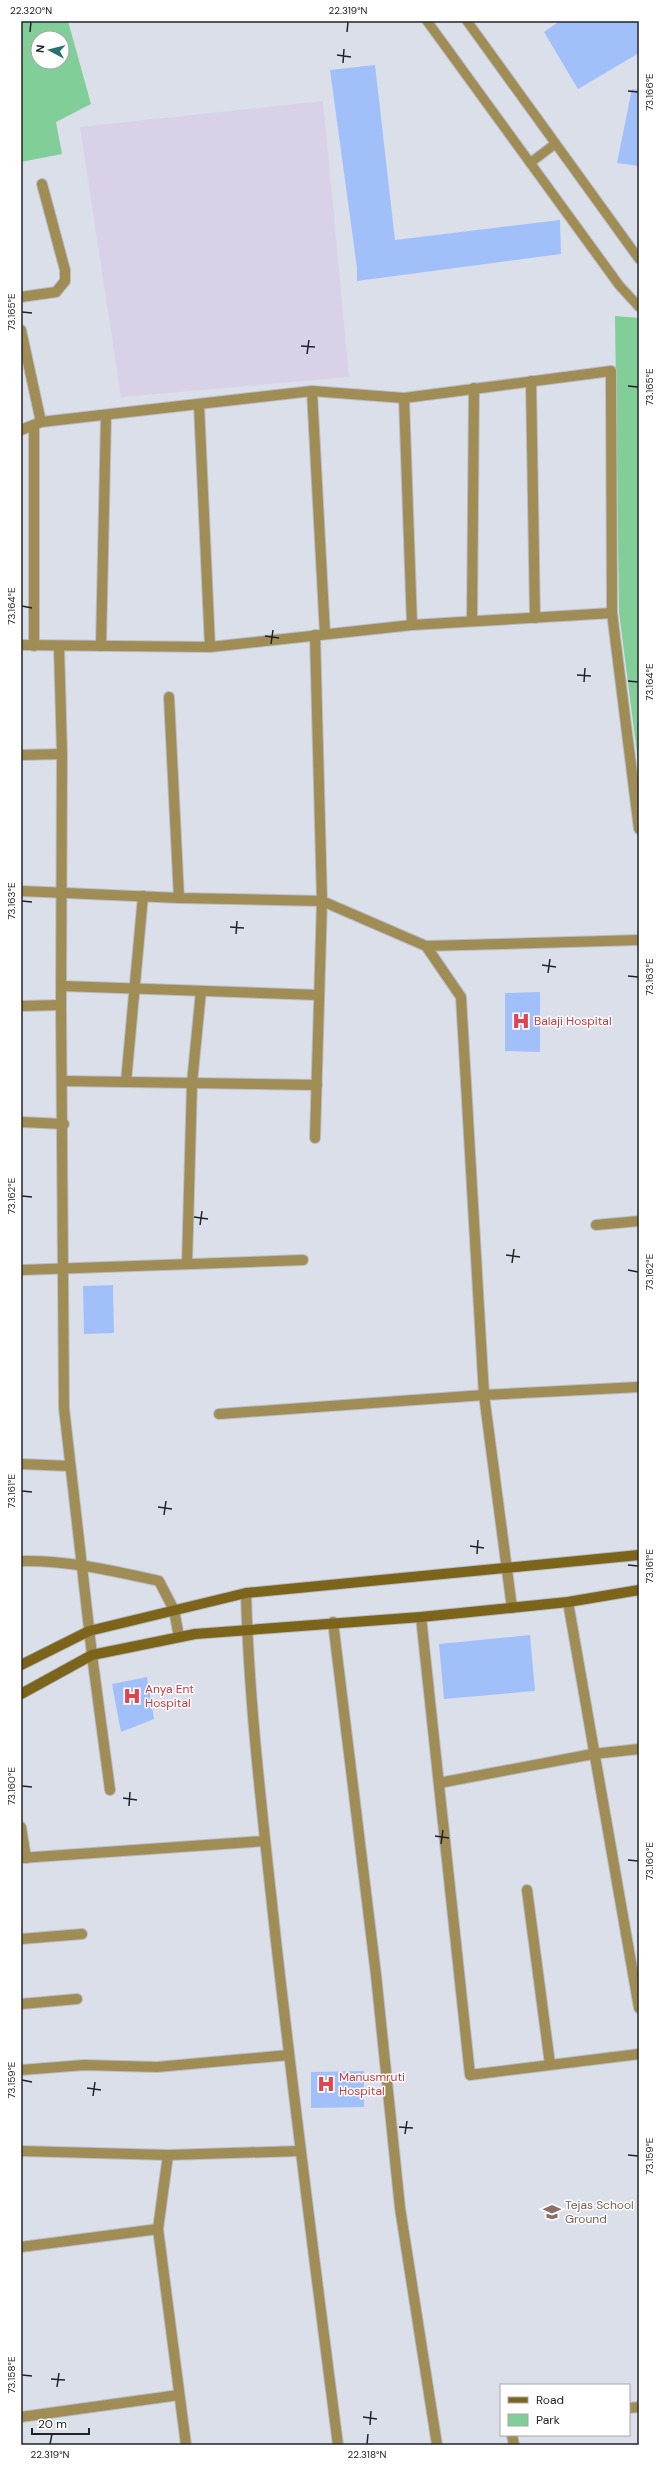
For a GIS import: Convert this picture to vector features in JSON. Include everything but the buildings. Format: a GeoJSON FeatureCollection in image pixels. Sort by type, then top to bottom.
{"type":"FeatureCollection","features":[{"type":"Feature","properties":{"kind":"main road"},"geometry":{"type":"LineString","coordinates":[[21,1665],[89,1631],[246,1593],[507,1569],[639,1555]]}},
{"type":"Feature","properties":{"kind":"main road"},"geometry":{"type":"LineString","coordinates":[[21,1694],[92,1655],[179,1637],[247,1629],[421,1617],[512,1608],[568,1602],[639,1590]]}},
{"type":"Feature","properties":{"kind":"street"},"geometry":{"type":"LineString","coordinates":[[21,297],[56,292],[65,281],[65,270],[42,184]]}},
{"type":"Feature","properties":{"kind":"street"},"geometry":{"type":"LineString","coordinates":[[21,330],[37,424],[34,646]]}},
{"type":"Feature","properties":{"kind":"street"},"geometry":{"type":"LineString","coordinates":[[21,430],[37,424],[312,391],[404,398],[611,371],[612,613],[639,829]]}},
{"type":"Feature","properties":{"kind":"street"},"geometry":{"type":"LineString","coordinates":[[531,381],[535,618]]}},
{"type":"Feature","properties":{"kind":"street"},"geometry":{"type":"LineString","coordinates":[[472,620],[474,388]]}},
{"type":"Feature","properties":{"kind":"street"},"geometry":{"type":"LineString","coordinates":[[312,391],[320,635],[322,900],[318,995],[315,1138]]}},
{"type":"Feature","properties":{"kind":"street"},"geometry":{"type":"LineString","coordinates":[[404,398],[412,625]]}},
{"type":"Feature","properties":{"kind":"street"},"geometry":{"type":"LineString","coordinates":[[199,405],[210,647]]}},
{"type":"Feature","properties":{"kind":"street"},"geometry":{"type":"LineString","coordinates":[[101,646],[106,416]]}},
{"type":"Feature","properties":{"kind":"street"},"geometry":{"type":"LineString","coordinates":[[21,645],[59,647],[210,647],[412,625],[472,620],[612,613]]}},
{"type":"Feature","properties":{"kind":"street"},"geometry":{"type":"LineString","coordinates":[[59,647],[62,754],[61,1005],[64,1124],[64,1408],[69,1466],[110,1790]]}},
{"type":"Feature","properties":{"kind":"street"},"geometry":{"type":"LineString","coordinates":[[169,697],[179,898]]}},
{"type":"Feature","properties":{"kind":"street"},"geometry":{"type":"LineString","coordinates":[[21,755],[62,754]]}},
{"type":"Feature","properties":{"kind":"street"},"geometry":{"type":"LineString","coordinates":[[21,892],[62,892],[179,898],[322,900],[426,946],[639,940]]}},
{"type":"Feature","properties":{"kind":"street"},"geometry":{"type":"LineString","coordinates":[[126,1082],[133,988],[144,896]]}},
{"type":"Feature","properties":{"kind":"street"},"geometry":{"type":"LineString","coordinates":[[426,946],[461,998],[484,1395],[512,1608]]}},
{"type":"Feature","properties":{"kind":"street"},"geometry":{"type":"LineString","coordinates":[[62,986],[318,995]]}},
{"type":"Feature","properties":{"kind":"street"},"geometry":{"type":"LineString","coordinates":[[187,1264],[192,1083],[201,991]]}},
{"type":"Feature","properties":{"kind":"street"},"geometry":{"type":"LineString","coordinates":[[21,1006],[61,1005]]}},
{"type":"Feature","properties":{"kind":"street"},"geometry":{"type":"LineString","coordinates":[[63,1081],[317,1085]]}},
{"type":"Feature","properties":{"kind":"street"},"geometry":{"type":"LineString","coordinates":[[21,1122],[64,1124]]}},
{"type":"Feature","properties":{"kind":"street"},"geometry":{"type":"LineString","coordinates":[[596,1225],[639,1222]]}},
{"type":"Feature","properties":{"kind":"street"},"geometry":{"type":"LineString","coordinates":[[21,1270],[304,1260]]}},
{"type":"Feature","properties":{"kind":"street"},"geometry":{"type":"LineString","coordinates":[[219,1414],[484,1395],[639,1387]]}},
{"type":"Feature","properties":{"kind":"street"},"geometry":{"type":"LineString","coordinates":[[21,1464],[69,1466]]}},
{"type":"Feature","properties":{"kind":"street"},"geometry":{"type":"LineString","coordinates":[[21,1561],[50,1560],[82,1564],[160,1581],[174,1610],[179,1637]]}},
{"type":"Feature","properties":{"kind":"street"},"geometry":{"type":"LineString","coordinates":[[246,1593],[247,1629],[265,1841],[300,2151],[338,2445]]}},
{"type":"Feature","properties":{"kind":"street"},"geometry":{"type":"LineString","coordinates":[[568,1602],[593,1754],[639,2008]]}},
{"type":"Feature","properties":{"kind":"street"},"geometry":{"type":"LineString","coordinates":[[421,1617],[470,2075],[639,2054]]}},
{"type":"Feature","properties":{"kind":"street"},"geometry":{"type":"LineString","coordinates":[[333,1622],[376,1975],[400,2208],[437,2445]]}},
{"type":"Feature","properties":{"kind":"street"},"geometry":{"type":"LineString","coordinates":[[439,1783],[593,1754],[639,1750]]}},
{"type":"Feature","properties":{"kind":"street"},"geometry":{"type":"LineString","coordinates":[[21,1827],[24,1858],[265,1841]]}},
{"type":"Feature","properties":{"kind":"street"},"geometry":{"type":"LineString","coordinates":[[526,1890],[550,2064]]}},
{"type":"Feature","properties":{"kind":"street"},"geometry":{"type":"LineString","coordinates":[[21,1939],[82,1934]]}},
{"type":"Feature","properties":{"kind":"street"},"geometry":{"type":"LineString","coordinates":[[21,2004],[76,1999]]}},
{"type":"Feature","properties":{"kind":"street"},"geometry":{"type":"LineString","coordinates":[[21,2070],[84,2066],[157,2067],[289,2055]]}},
{"type":"Feature","properties":{"kind":"street"},"geometry":{"type":"LineString","coordinates":[[21,2151],[168,2155],[300,2151]]}},
{"type":"Feature","properties":{"kind":"street"},"geometry":{"type":"LineString","coordinates":[[168,2155],[158,2229],[186,2445]]}},
{"type":"Feature","properties":{"kind":"street"},"geometry":{"type":"LineString","coordinates":[[21,2247],[158,2229]]}},
{"type":"Feature","properties":{"kind":"street"},"geometry":{"type":"LineString","coordinates":[[21,2417],[179,2395]]}},
{"type":"Feature","properties":{"kind":"lane"},"geometry":{"type":"LineString","coordinates":[[427,21],[619,285],[639,307]]}},
{"type":"Feature","properties":{"kind":"lane"},"geometry":{"type":"LineString","coordinates":[[467,21],[639,259]]}},
{"type":"Feature","properties":{"kind":"lane"},"geometry":{"type":"LineString","coordinates":[[530,163],[556,144]]}},
{"type":"Feature","properties":{"kind":"shaded area"},"geometry":{"type":"Polygon","coordinates":[[[323,101],[349,377],[121,397],[80,127],[323,101]]]}},
{"type":"Feature","properties":{"kind":"green space"},"geometry":{"type":"Polygon","coordinates":[[[21,21],[68,21],[91,104],[56,122],[62,154],[21,162],[21,21]]]}},
{"type":"Feature","properties":{"kind":"green space"},"geometry":{"type":"Polygon","coordinates":[[[615,316],[639,318],[639,769],[619,612],[615,316]]]}},
{"type":"Feature","properties":{"kind":"place","name":"Balaji Hospital"},"geometry":{"type":"Point","coordinates":[521,1021]}},
{"type":"Feature","properties":{"kind":"place","name":"Anya Ent Hospital"},"geometry":{"type":"Point","coordinates":[132,1696]}},
{"type":"Feature","properties":{"kind":"place","name":"Manusmruti Hospital"},"geometry":{"type":"Point","coordinates":[326,2084]}},
{"type":"Feature","properties":{"kind":"place","name":"Tejas School Ground"},"geometry":{"type":"Point","coordinates":[552,2212]}}]}
